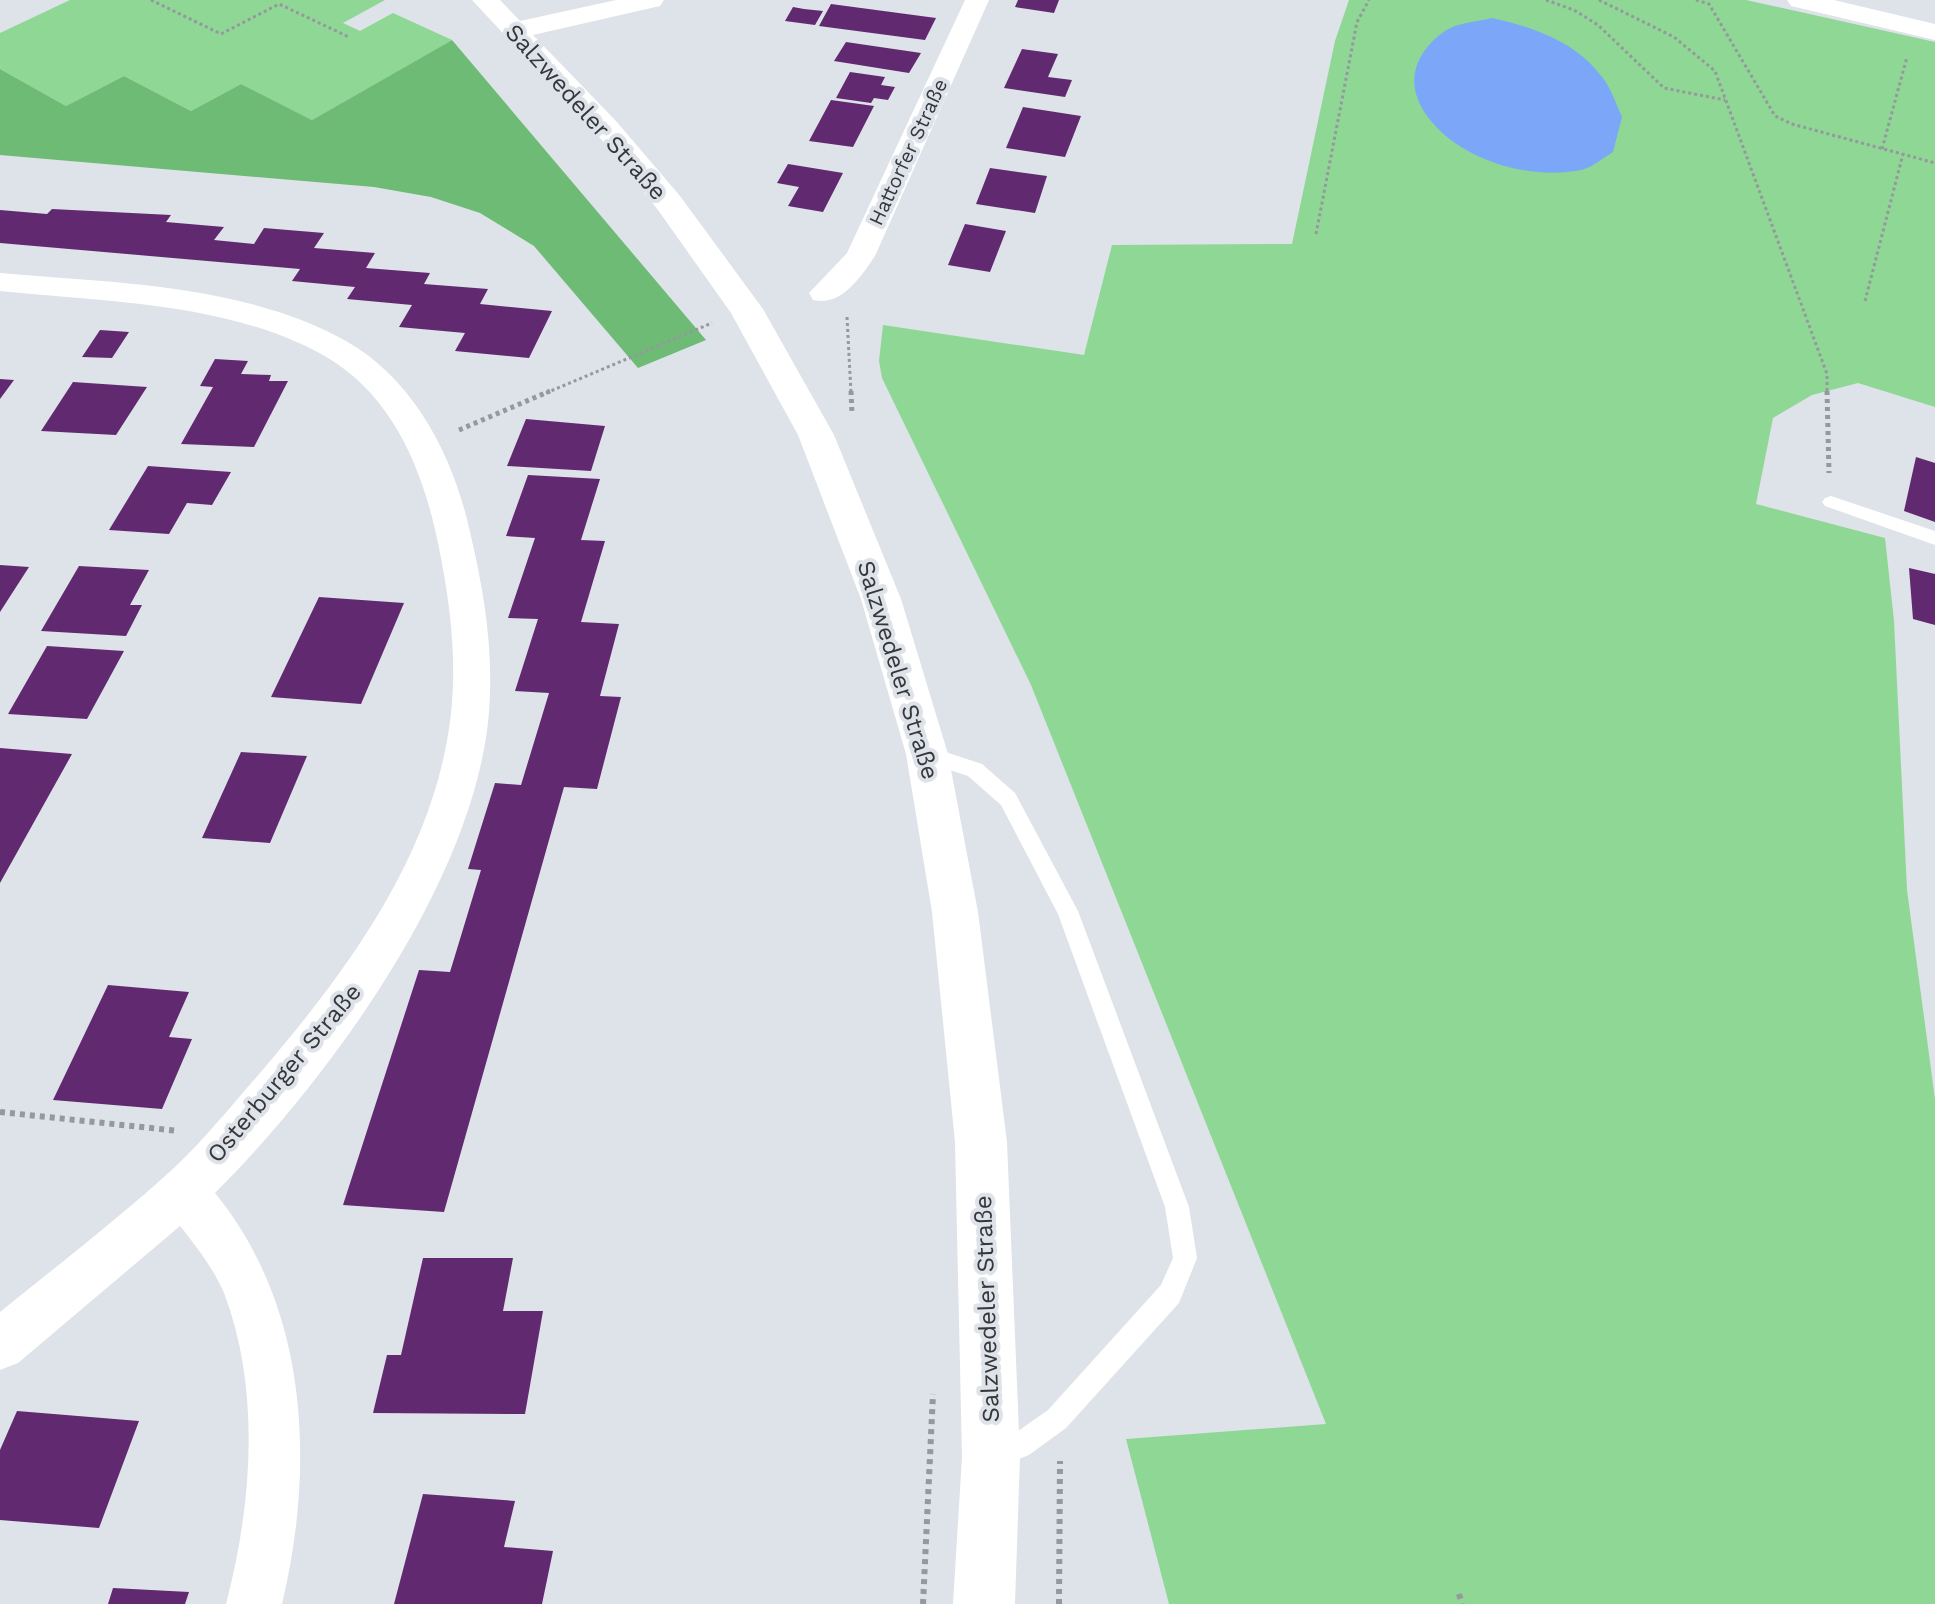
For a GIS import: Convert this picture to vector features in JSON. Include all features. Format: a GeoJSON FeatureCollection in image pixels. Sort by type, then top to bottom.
{"type":"FeatureCollection","features":[{"type":"Feature","properties":{"kind":"street"},"geometry":{"type":"LineString","coordinates":[[499,16],[651,0]]}},
{"type":"Feature","properties":{"kind":"street","name":"Hattorfer Straße"},"geometry":{"type":"LineString","coordinates":[[824,293],[844,276],[860,256],[977,0]]}},
{"type":"Feature","properties":{"kind":"street"},"geometry":{"type":"LineString","coordinates":[[1800,0],[1833,3],[1935,32]]}},
{"type":"Feature","properties":{"kind":"street","name":"Salzwedeler Straße"},"geometry":{"type":"LineString","coordinates":[[499,16],[606,127],[669,203],[746,309],[816,435],[881,599],[927,754],[955,912],[981,1142],[991,1457],[984,1604]]}},
{"type":"Feature","properties":{"kind":"street","name":"Osterburger Straße"},"geometry":{"type":"LineString","coordinates":[[0,282],[214,307],[278,324],[335,348],[372,376],[425,445],[448,501],[461,571],[473,673],[467,736],[449,809],[410,897],[358,987],[236,1137],[183,1192],[0,1345]]}},
{"type":"Feature","properties":{"kind":"street"},"geometry":{"type":"LineString","coordinates":[[183,1192],[216,1231],[247,1289],[268,1362],[275,1471],[266,1564],[254,1604]]}},
{"type":"Feature","properties":{"kind":"lane"},"geometry":{"type":"LineString","coordinates":[[1831,502],[1935,538]]}},
{"type":"Feature","properties":{"kind":"lane"},"geometry":{"type":"LineString","coordinates":[[927,754],[975,770],[1008,799],[1067,911],[1177,1207],[1185,1258],[1170,1294],[1057,1419],[1020,1446],[991,1457]]}},
{"type":"Feature","properties":{"kind":"path"},"geometry":{"type":"LineString","coordinates":[[151,0],[221,34],[279,4],[349,37]]}},
{"type":"Feature","properties":{"kind":"path"},"geometry":{"type":"LineString","coordinates":[[1316,234],[1357,22],[1369,0]]}},
{"type":"Feature","properties":{"kind":"path"},"geometry":{"type":"LineString","coordinates":[[1546,0],[1574,10],[1598,25],[1664,88],[1726,101]]}},
{"type":"Feature","properties":{"kind":"path"},"geometry":{"type":"LineString","coordinates":[[1599,0],[1684,42],[1715,71],[1827,374],[1831,502]]}},
{"type":"Feature","properties":{"kind":"path"},"geometry":{"type":"LineString","coordinates":[[1696,0],[1709,4],[1775,116],[1792,124],[1935,163]]}},
{"type":"Feature","properties":{"kind":"path"},"geometry":{"type":"LineString","coordinates":[[1882,149],[1907,58]]}},
{"type":"Feature","properties":{"kind":"path"},"geometry":{"type":"LineString","coordinates":[[1865,301],[1903,154]]}},
{"type":"Feature","properties":{"kind":"path"},"geometry":{"type":"LineString","coordinates":[[425,445],[716,322],[707,309]]}},
{"type":"Feature","properties":{"kind":"path"},"geometry":{"type":"LineString","coordinates":[[0,1112],[236,1137]]}},
{"type":"Feature","properties":{"kind":"path"},"geometry":{"type":"LineString","coordinates":[[923,1604],[928,1555],[933,1389]]}},
{"type":"Feature","properties":{"kind":"path"},"geometry":{"type":"LineString","coordinates":[[1057,1419],[1062,1502],[1059,1604]]}},
{"type":"Feature","properties":{"kind":"path"},"geometry":{"type":"LineString","coordinates":[[1459,1594],[1462,1604]]}},
{"type":"Feature","properties":{"kind":"green space"},"geometry":{"type":"Polygon","coordinates":[[[70,0],[385,0],[343,23],[360,31],[393,13],[452,40],[312,120],[241,84],[191,111],[124,76],[66,106],[0,69],[0,33],[70,0]]]}},
{"type":"Feature","properties":{"kind":"green space"},"geometry":{"type":"Polygon","coordinates":[[[1349,0],[1746,0],[1935,42],[1935,407],[1858,383],[1812,395],[1773,418],[1756,504],[1885,538],[1894,621],[1907,890],[1935,1099],[1935,1604],[1169,1604],[1126,1439],[1326,1424],[1031,685],[882,378],[879,361],[883,325],[1084,355],[1112,245],[1292,244],[1335,41],[1349,0]]]}},
{"type":"Feature","properties":{"kind":"green space"},"geometry":{"type":"Polygon","coordinates":[[[452,40],[706,340],[638,368],[534,246],[480,213],[431,197],[374,187],[0,155],[0,69],[66,106],[124,76],[191,111],[241,84],[312,120],[452,40]]]}},
{"type":"Feature","properties":{"kind":"water"},"geometry":{"type":"Polygon","coordinates":[[[1492,18],[1552,37],[1591,64],[1608,86],[1622,117],[1613,152],[1581,170],[1560,173],[1515,169],[1472,153],[1436,127],[1423,110],[1415,91],[1414,77],[1420,58],[1435,39],[1450,28],[1492,18]]]}},
{"type":"Feature","properties":{"kind":"building"},"geometry":{"type":"Polygon","coordinates":[[[1018,0],[1059,0],[1054,13],[1015,7],[1018,0]]]}},
{"type":"Feature","properties":{"kind":"building"},"geometry":{"type":"Polygon","coordinates":[[[831,4],[936,18],[925,40],[819,26],[831,4]]]}},
{"type":"Feature","properties":{"kind":"building"},"geometry":{"type":"Polygon","coordinates":[[[793,7],[823,11],[815,25],[785,21],[793,7]]]}},
{"type":"Feature","properties":{"kind":"building"},"geometry":{"type":"Polygon","coordinates":[[[846,42],[921,53],[909,73],[834,61],[846,42]]]}},
{"type":"Feature","properties":{"kind":"building"},"geometry":{"type":"Polygon","coordinates":[[[1022,49],[1058,54],[1048,77],[1072,80],[1065,97],[1004,88],[1022,49]]]}},
{"type":"Feature","properties":{"kind":"building"},"geometry":{"type":"Polygon","coordinates":[[[850,72],[885,77],[881,85],[895,87],[888,100],[874,98],[871,103],[836,98],[850,72]]]}},
{"type":"Feature","properties":{"kind":"building"},"geometry":{"type":"Polygon","coordinates":[[[831,100],[874,106],[853,147],[809,141],[831,100]]]}},
{"type":"Feature","properties":{"kind":"building"},"geometry":{"type":"Polygon","coordinates":[[[1023,107],[1081,116],[1065,157],[1006,148],[1023,107]]]}},
{"type":"Feature","properties":{"kind":"building"},"geometry":{"type":"Polygon","coordinates":[[[788,164],[843,173],[823,212],[788,206],[799,187],[777,183],[788,164]]]}},
{"type":"Feature","properties":{"kind":"building"},"geometry":{"type":"Polygon","coordinates":[[[990,168],[1047,176],[1035,213],[976,204],[990,168]]]}},
{"type":"Feature","properties":{"kind":"building"},"geometry":{"type":"Polygon","coordinates":[[[52,209],[171,215],[166,222],[224,227],[214,240],[254,244],[264,228],[324,233],[314,248],[375,253],[366,268],[430,273],[424,284],[488,289],[480,304],[552,311],[529,358],[455,351],[465,333],[399,327],[412,305],[347,299],[355,287],[292,281],[300,269],[0,243],[0,210],[47,214],[52,209]]]}},
{"type":"Feature","properties":{"kind":"building"},"geometry":{"type":"Polygon","coordinates":[[[965,224],[1006,231],[990,272],[948,265],[965,224]]]}},
{"type":"Feature","properties":{"kind":"building"},"geometry":{"type":"Polygon","coordinates":[[[100,330],[129,332],[112,358],[82,357],[100,330]]]}},
{"type":"Feature","properties":{"kind":"building"},"geometry":{"type":"Polygon","coordinates":[[[215,359],[248,361],[241,374],[271,375],[269,381],[288,381],[254,447],[181,444],[213,387],[200,386],[215,359]]]}},
{"type":"Feature","properties":{"kind":"building"},"geometry":{"type":"Polygon","coordinates":[[[0,379],[14,380],[0,399],[0,379]]]}},
{"type":"Feature","properties":{"kind":"building"},"geometry":{"type":"Polygon","coordinates":[[[73,382],[147,387],[116,435],[41,431],[73,382]]]}},
{"type":"Feature","properties":{"kind":"building"},"geometry":{"type":"Polygon","coordinates":[[[526,419],[605,426],[591,471],[507,466],[526,419]]]}},
{"type":"Feature","properties":{"kind":"building"},"geometry":{"type":"Polygon","coordinates":[[[1916,457],[1935,463],[1935,522],[1904,511],[1916,457]]]}},
{"type":"Feature","properties":{"kind":"building"},"geometry":{"type":"Polygon","coordinates":[[[148,466],[231,472],[212,505],[187,503],[169,534],[109,530],[148,466]]]}},
{"type":"Feature","properties":{"kind":"building"},"geometry":{"type":"Polygon","coordinates":[[[528,475],[600,479],[581,540],[605,541],[581,622],[619,624],[600,696],[621,697],[597,789],[564,787],[444,1212],[343,1205],[419,970],[450,972],[481,870],[468,869],[495,783],[521,785],[549,693],[515,691],[538,619],[508,618],[535,538],[506,536],[528,475]]]}},
{"type":"Feature","properties":{"kind":"building"},"geometry":{"type":"Polygon","coordinates":[[[0,565],[29,567],[0,612],[0,565]]]}},
{"type":"Feature","properties":{"kind":"building"},"geometry":{"type":"Polygon","coordinates":[[[79,566],[149,570],[130,605],[142,605],[126,636],[41,631],[79,566]]]}},
{"type":"Feature","properties":{"kind":"building"},"geometry":{"type":"Polygon","coordinates":[[[1909,568],[1935,574],[1935,625],[1913,619],[1909,568]]]}},
{"type":"Feature","properties":{"kind":"building"},"geometry":{"type":"Polygon","coordinates":[[[319,597],[404,603],[361,704],[271,697],[319,597]]]}},
{"type":"Feature","properties":{"kind":"building"},"geometry":{"type":"Polygon","coordinates":[[[47,646],[124,651],[87,719],[8,714],[47,646]]]}},
{"type":"Feature","properties":{"kind":"building"},"geometry":{"type":"Polygon","coordinates":[[[0,748],[72,754],[0,883],[0,748]]]}},
{"type":"Feature","properties":{"kind":"building"},"geometry":{"type":"Polygon","coordinates":[[[241,752],[307,756],[270,843],[202,838],[241,752]]]}},
{"type":"Feature","properties":{"kind":"building"},"geometry":{"type":"Polygon","coordinates":[[[108,985],[189,992],[169,1037],[192,1039],[162,1109],[53,1100],[108,985]]]}},
{"type":"Feature","properties":{"kind":"building"},"geometry":{"type":"Polygon","coordinates":[[[423,1258],[513,1258],[503,1311],[543,1311],[525,1414],[373,1413],[387,1355],[401,1355],[423,1258]]]}},
{"type":"Feature","properties":{"kind":"building"},"geometry":{"type":"Polygon","coordinates":[[[17,1411],[139,1421],[99,1528],[0,1520],[0,1450],[17,1411]]]}},
{"type":"Feature","properties":{"kind":"building"},"geometry":{"type":"Polygon","coordinates":[[[423,1494],[515,1501],[504,1547],[553,1551],[542,1604],[394,1604],[423,1494]]]}},
{"type":"Feature","properties":{"kind":"building"},"geometry":{"type":"Polygon","coordinates":[[[113,1588],[189,1592],[185,1604],[108,1604],[113,1588]]]}}]}
